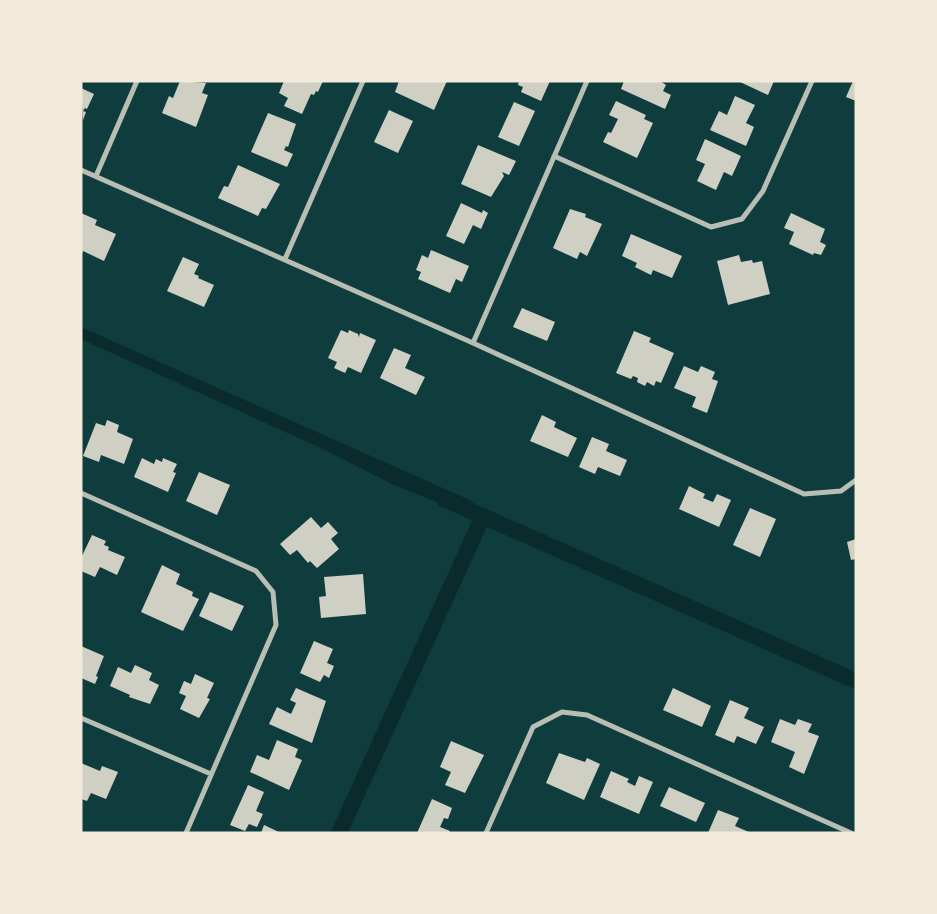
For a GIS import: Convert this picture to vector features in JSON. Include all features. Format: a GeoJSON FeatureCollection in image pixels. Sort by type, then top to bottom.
{"type":"FeatureCollection","features":[{"type":"Feature","properties":{"kind":"street"},"geometry":{"type":"LineString","coordinates":[[96,176],[137,81]]}},
{"type":"Feature","properties":{"kind":"street"},"geometry":{"type":"LineString","coordinates":[[285,259],[363,81]]}},
{"type":"Feature","properties":{"kind":"street"},"geometry":{"type":"LineString","coordinates":[[473,343],[587,81]]}},
{"type":"Feature","properties":{"kind":"street"},"geometry":{"type":"LineString","coordinates":[[554,156],[710,227],[742,219],[763,191],[812,81]]}},
{"type":"Feature","properties":{"kind":"street"},"geometry":{"type":"LineString","coordinates":[[81,170],[473,343],[804,494],[841,492],[856,480]]}},
{"type":"Feature","properties":{"kind":"street"},"geometry":{"type":"LineString","coordinates":[[81,494],[256,571],[273,592],[276,625],[186,833]]}},
{"type":"Feature","properties":{"kind":"street"},"geometry":{"type":"LineString","coordinates":[[486,833],[532,727],[562,712],[587,715],[851,833]]}},
{"type":"Feature","properties":{"kind":"street"},"geometry":{"type":"LineString","coordinates":[[81,718],[211,774]]}},
{"type":"Feature","properties":{"kind":"water"},"geometry":{"type":"Polygon","coordinates":[[[81,327],[472,501],[460,511],[394,485],[325,450],[81,339],[81,327]]]}},
{"type":"Feature","properties":{"kind":"building"},"geometry":{"type":"Polygon","coordinates":[[[180,81],[206,83],[202,93],[208,95],[196,127],[162,113],[169,96],[173,98],[180,81]]]}},
{"type":"Feature","properties":{"kind":"building"},"geometry":{"type":"Polygon","coordinates":[[[284,81],[323,81],[318,92],[316,91],[314,95],[311,94],[302,114],[284,106],[288,98],[279,93],[284,81]]]}},
{"type":"Feature","properties":{"kind":"building"},"geometry":{"type":"Polygon","coordinates":[[[399,81],[447,81],[434,110],[395,92],[399,81]]]}},
{"type":"Feature","properties":{"kind":"building"},"geometry":{"type":"Polygon","coordinates":[[[519,81],[550,81],[541,101],[521,92],[523,87],[518,85],[519,81]]]}},
{"type":"Feature","properties":{"kind":"building"},"geometry":{"type":"Polygon","coordinates":[[[624,81],[660,81],[666,85],[663,91],[671,95],[665,109],[621,89],[624,81]]]}},
{"type":"Feature","properties":{"kind":"building"},"geometry":{"type":"Polygon","coordinates":[[[738,81],[774,81],[768,95],[738,81]]]}},
{"type":"Feature","properties":{"kind":"building"},"geometry":{"type":"Polygon","coordinates":[[[853,81],[856,81],[856,101],[846,97],[853,81]]]}},
{"type":"Feature","properties":{"kind":"building"},"geometry":{"type":"Polygon","coordinates":[[[81,88],[94,94],[87,109],[85,108],[83,111],[86,112],[83,120],[81,88]]]}},
{"type":"Feature","properties":{"kind":"building"},"geometry":{"type":"Polygon","coordinates":[[[735,96],[755,105],[746,123],[754,127],[746,146],[710,130],[719,111],[727,115],[735,96]]]}},
{"type":"Feature","properties":{"kind":"building"},"geometry":{"type":"Polygon","coordinates":[[[616,101],[646,115],[644,119],[653,123],[637,158],[603,142],[608,132],[611,133],[618,119],[609,115],[616,101]]]}},
{"type":"Feature","properties":{"kind":"building"},"geometry":{"type":"Polygon","coordinates":[[[514,102],[535,111],[519,146],[498,137],[514,102]]]}},
{"type":"Feature","properties":{"kind":"building"},"geometry":{"type":"Polygon","coordinates":[[[389,110],[413,121],[398,153],[374,142],[389,110]]]}},
{"type":"Feature","properties":{"kind":"building"},"geometry":{"type":"Polygon","coordinates":[[[268,113],[296,124],[288,147],[286,146],[284,150],[293,154],[287,167],[251,152],[268,113]]]}},
{"type":"Feature","properties":{"kind":"building"},"geometry":{"type":"Polygon","coordinates":[[[705,139],[741,156],[732,176],[724,172],[716,190],[697,181],[705,164],[696,160],[705,139]]]}},
{"type":"Feature","properties":{"kind":"building"},"geometry":{"type":"Polygon","coordinates":[[[478,145],[516,161],[509,175],[502,172],[504,176],[491,197],[461,184],[478,145]]]}},
{"type":"Feature","properties":{"kind":"building"},"geometry":{"type":"Polygon","coordinates":[[[238,165],[280,184],[266,209],[262,208],[258,216],[218,198],[224,186],[228,187],[238,165]]]}},
{"type":"Feature","properties":{"kind":"building"},"geometry":{"type":"Polygon","coordinates":[[[461,203],[482,213],[483,210],[488,213],[481,229],[473,225],[464,244],[446,236],[461,203]]]}},
{"type":"Feature","properties":{"kind":"building"},"geometry":{"type":"Polygon","coordinates":[[[570,209],[586,214],[585,217],[602,224],[587,256],[580,252],[577,259],[553,248],[570,209]]]}},
{"type":"Feature","properties":{"kind":"building"},"geometry":{"type":"Polygon","coordinates":[[[81,213],[97,220],[95,225],[116,234],[104,261],[83,251],[81,256],[81,213]]]}},
{"type":"Feature","properties":{"kind":"building"},"geometry":{"type":"Polygon","coordinates":[[[791,213],[825,229],[820,242],[826,245],[821,255],[814,253],[813,255],[789,244],[794,232],[784,228],[791,213]]]}},
{"type":"Feature","properties":{"kind":"building"},"geometry":{"type":"Polygon","coordinates":[[[631,234],[682,256],[672,278],[653,270],[651,275],[635,267],[637,263],[622,256],[631,234]]]}},
{"type":"Feature","properties":{"kind":"building"},"geometry":{"type":"Polygon","coordinates":[[[431,250],[469,266],[462,282],[456,279],[450,293],[418,279],[421,272],[416,270],[422,255],[428,258],[431,250]]]}},
{"type":"Feature","properties":{"kind":"building"},"geometry":{"type":"Polygon","coordinates":[[[739,255],[741,262],[752,260],[753,263],[762,261],[770,294],[728,305],[717,261],[739,255]]]}},
{"type":"Feature","properties":{"kind":"building"},"geometry":{"type":"Polygon","coordinates":[[[183,257],[199,264],[194,274],[199,276],[198,278],[214,285],[204,307],[167,291],[183,257]]]}},
{"type":"Feature","properties":{"kind":"building"},"geometry":{"type":"Polygon","coordinates":[[[522,308],[555,322],[547,341],[513,327],[522,308]]]}},
{"type":"Feature","properties":{"kind":"building"},"geometry":{"type":"Polygon","coordinates":[[[341,330],[348,333],[349,330],[358,334],[359,337],[360,333],[376,340],[361,373],[348,367],[345,373],[334,368],[337,362],[328,358],[341,330]]]}},
{"type":"Feature","properties":{"kind":"building"},"geometry":{"type":"Polygon","coordinates":[[[634,331],[651,338],[649,342],[674,353],[661,383],[656,381],[654,386],[647,382],[645,386],[637,382],[638,378],[633,376],[631,379],[616,373],[634,331]]]}},
{"type":"Feature","properties":{"kind":"building"},"geometry":{"type":"Polygon","coordinates":[[[394,348],[411,355],[405,368],[425,377],[416,395],[380,378],[394,348]]]}},
{"type":"Feature","properties":{"kind":"building"},"geometry":{"type":"Polygon","coordinates":[[[684,366],[698,372],[701,366],[715,372],[712,379],[718,381],[707,413],[692,407],[696,397],[674,388],[684,366]]]}},
{"type":"Feature","properties":{"kind":"building"},"geometry":{"type":"Polygon","coordinates":[[[542,415],[556,422],[554,427],[577,438],[568,457],[530,441],[542,415]]]}},
{"type":"Feature","properties":{"kind":"building"},"geometry":{"type":"Polygon","coordinates":[[[107,420],[119,425],[117,432],[133,439],[124,464],[101,455],[99,462],[83,456],[96,423],[105,426],[107,420]]]}},
{"type":"Feature","properties":{"kind":"building"},"geometry":{"type":"Polygon","coordinates":[[[592,437],[609,444],[606,451],[627,460],[620,476],[598,467],[595,474],[579,467],[592,437]]]}},
{"type":"Feature","properties":{"kind":"building"},"geometry":{"type":"Polygon","coordinates":[[[142,458],[154,464],[156,459],[162,462],[163,458],[177,464],[173,472],[176,473],[168,492],[134,477],[142,458]]]}},
{"type":"Feature","properties":{"kind":"building"},"geometry":{"type":"Polygon","coordinates":[[[199,472],[230,485],[217,515],[186,501],[199,472]]]}},
{"type":"Feature","properties":{"kind":"building"},"geometry":{"type":"Polygon","coordinates":[[[689,486],[705,494],[703,498],[713,502],[717,494],[731,500],[719,527],[679,509],[689,486]]]}},
{"type":"Feature","properties":{"kind":"building"},"geometry":{"type":"Polygon","coordinates":[[[750,508],[776,519],[760,557],[733,545],[750,508]]]}},
{"type":"Feature","properties":{"kind":"building"},"geometry":{"type":"Polygon","coordinates":[[[311,517],[321,528],[328,522],[338,533],[331,539],[339,549],[317,568],[310,561],[308,563],[297,550],[290,555],[280,544],[311,517]]]}},
{"type":"Feature","properties":{"kind":"building"},"geometry":{"type":"Polygon","coordinates":[[[92,535],[106,541],[104,545],[109,547],[108,550],[125,557],[117,575],[100,567],[95,577],[81,571],[81,558],[92,535]]]}},
{"type":"Feature","properties":{"kind":"building"},"geometry":{"type":"Polygon","coordinates":[[[856,539],[856,559],[851,560],[847,542],[856,539]]]}},
{"type":"Feature","properties":{"kind":"building"},"geometry":{"type":"Polygon","coordinates":[[[162,565],[180,574],[176,584],[193,592],[192,596],[199,599],[183,631],[141,612],[162,565]]]}},
{"type":"Feature","properties":{"kind":"building"},"geometry":{"type":"Polygon","coordinates":[[[363,574],[366,614],[321,618],[319,597],[326,596],[324,577],[363,574]]]}},
{"type":"Feature","properties":{"kind":"building"},"geometry":{"type":"Polygon","coordinates":[[[210,592],[244,606],[232,631],[199,616],[210,592]]]}},
{"type":"Feature","properties":{"kind":"building"},"geometry":{"type":"Polygon","coordinates":[[[314,641],[333,649],[327,663],[334,666],[329,678],[324,675],[320,682],[300,673],[314,641]]]}},
{"type":"Feature","properties":{"kind":"building"},"geometry":{"type":"Polygon","coordinates":[[[81,646],[104,656],[95,684],[81,678],[81,646]]]}},
{"type":"Feature","properties":{"kind":"building"},"geometry":{"type":"Polygon","coordinates":[[[135,665],[152,673],[149,680],[159,685],[150,704],[129,697],[130,695],[110,686],[118,667],[131,673],[135,665]]]}},
{"type":"Feature","properties":{"kind":"building"},"geometry":{"type":"Polygon","coordinates":[[[195,674],[214,683],[207,698],[210,699],[199,718],[180,709],[186,696],[179,693],[184,681],[191,684],[195,674]]]}},
{"type":"Feature","properties":{"kind":"building"},"geometry":{"type":"Polygon","coordinates":[[[296,688],[326,701],[312,743],[269,724],[277,707],[291,714],[296,703],[290,700],[296,688]]]}},
{"type":"Feature","properties":{"kind":"building"},"geometry":{"type":"Polygon","coordinates":[[[673,688],[711,706],[702,727],[663,710],[673,688]]]}},
{"type":"Feature","properties":{"kind":"building"},"geometry":{"type":"Polygon","coordinates":[[[730,700],[749,708],[744,718],[764,727],[756,744],[737,736],[734,743],[715,735],[730,700]]]}},
{"type":"Feature","properties":{"kind":"building"},"geometry":{"type":"Polygon","coordinates":[[[780,719],[795,725],[798,719],[812,724],[808,732],[819,736],[804,774],[789,767],[795,752],[771,742],[780,719]]]}},
{"type":"Feature","properties":{"kind":"building"},"geometry":{"type":"Polygon","coordinates":[[[277,740],[298,749],[295,757],[302,760],[289,790],[250,772],[257,755],[269,760],[277,740]]]}},
{"type":"Feature","properties":{"kind":"building"},"geometry":{"type":"Polygon","coordinates":[[[451,741],[484,755],[465,793],[445,785],[451,772],[440,767],[451,741]]]}},
{"type":"Feature","properties":{"kind":"building"},"geometry":{"type":"Polygon","coordinates":[[[559,753],[585,762],[587,758],[600,764],[584,800],[546,783],[559,753]]]}},
{"type":"Feature","properties":{"kind":"building"},"geometry":{"type":"Polygon","coordinates":[[[81,763],[100,771],[102,766],[118,772],[106,799],[91,793],[87,801],[81,799],[81,763]]]}},
{"type":"Feature","properties":{"kind":"building"},"geometry":{"type":"Polygon","coordinates":[[[611,771],[629,779],[627,782],[635,786],[639,776],[653,782],[639,814],[600,797],[611,771]]]}},
{"type":"Feature","properties":{"kind":"building"},"geometry":{"type":"Polygon","coordinates":[[[248,785],[264,792],[256,811],[263,814],[257,827],[249,824],[245,831],[230,825],[248,785]]]}},
{"type":"Feature","properties":{"kind":"building"},"geometry":{"type":"Polygon","coordinates":[[[669,787],[705,803],[696,822],[660,806],[669,787]]]}},
{"type":"Feature","properties":{"kind":"building"},"geometry":{"type":"Polygon","coordinates":[[[432,799],[452,808],[448,819],[444,818],[440,827],[450,831],[449,833],[417,833],[432,799]]]}},
{"type":"Feature","properties":{"kind":"building"},"geometry":{"type":"Polygon","coordinates":[[[718,810],[739,818],[735,826],[751,833],[708,833],[718,810]]]}},
{"type":"Feature","properties":{"kind":"building"},"geometry":{"type":"Polygon","coordinates":[[[264,825],[281,833],[261,833],[264,825]]]}},
{"type":"Feature","properties":{"kind":"waterway"},"geometry":{"type":"LineString","coordinates":[[444,499],[856,681]]}},
{"type":"Feature","properties":{"kind":"waterway"},"geometry":{"type":"LineString","coordinates":[[339,833],[483,516]]}}]}
